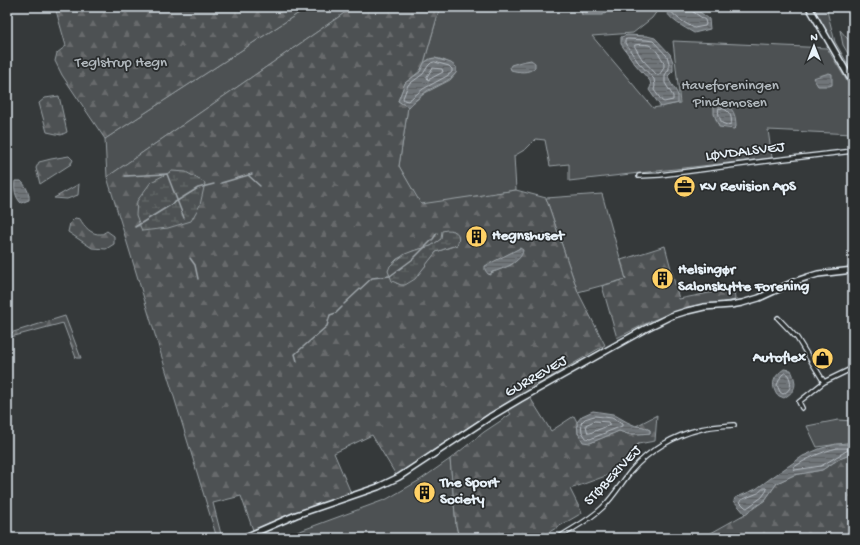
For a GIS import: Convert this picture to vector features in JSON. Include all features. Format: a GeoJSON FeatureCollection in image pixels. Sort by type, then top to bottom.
{"type":"FeatureCollection","features":[{"type":"Feature","properties":{"kind":"street"},"geometry":{"type":"LineString","coordinates":[[809,7],[853,84]]}},
{"type":"Feature","properties":{"kind":"street","name":"LØVDALSVEJ"},"geometry":{"type":"LineString","coordinates":[[639,176],[660,175],[853,151]]}},
{"type":"Feature","properties":{"kind":"street","name":"GURREVEJ"},"geometry":{"type":"LineString","coordinates":[[243,538],[296,516],[378,487],[399,477],[520,399],[644,329],[671,316],[704,307],[742,303],[759,298],[796,281],[818,274],[853,270]]}},
{"type":"Feature","properties":{"kind":"street"},"geometry":{"type":"LineString","coordinates":[[778,318],[797,338],[824,382]]}},
{"type":"Feature","properties":{"kind":"street"},"geometry":{"type":"LineString","coordinates":[[802,408],[799,402],[824,382],[853,368]]}},
{"type":"Feature","properties":{"kind":"street","name":"STØBERIVEJ"},"geometry":{"type":"LineString","coordinates":[[558,538],[589,519],[604,507],[631,471],[654,450],[686,433],[701,429],[734,425]]}},
{"type":"Feature","properties":{"kind":"green space","name":"Teglstrup Hegn"},"geometry":{"type":"Polygon","coordinates":[[[55,7],[308,7],[105,139],[62,75],[55,61],[57,53],[66,46],[55,7]]]}},
{"type":"Feature","properties":{"kind":"green space"},"geometry":{"type":"Polygon","coordinates":[[[308,7],[353,7],[107,177],[105,139],[308,7]]]}},
{"type":"Feature","properties":{"kind":"green space"},"geometry":{"type":"Polygon","coordinates":[[[353,7],[440,7],[424,63],[420,71],[405,83],[398,101],[408,107],[399,166],[421,204],[516,190],[546,198],[578,292],[605,345],[493,411],[396,475],[372,435],[334,453],[351,493],[253,530],[241,496],[213,503],[222,538],[217,538],[107,177],[353,7]],[[441,239],[431,246],[413,251],[397,259],[390,266],[396,283],[404,285],[421,271],[436,252],[457,245],[441,239]],[[519,249],[486,266],[491,273],[511,265],[518,259],[519,249]]]}},
{"type":"Feature","properties":{"kind":"green space","name":"Haveforeningen Pindemosen"},"geometry":{"type":"Polygon","coordinates":[[[440,7],[660,7],[652,18],[633,33],[592,36],[653,108],[680,103],[673,41],[827,48],[853,91],[853,134],[768,130],[772,158],[569,181],[569,164],[550,166],[545,140],[536,139],[526,149],[514,156],[516,190],[421,205],[399,166],[408,107],[425,93],[450,80],[456,73],[456,67],[443,60],[433,58],[424,63],[440,7]]]}},
{"type":"Feature","properties":{"kind":"green space"},"geometry":{"type":"Polygon","coordinates":[[[813,7],[826,7],[835,42],[853,73],[853,77],[823,26],[813,7]]]}},
{"type":"Feature","properties":{"kind":"green space"},"geometry":{"type":"Polygon","coordinates":[[[840,30],[853,45],[853,62],[843,45],[840,30]]]}},
{"type":"Feature","properties":{"kind":"green space"},"geometry":{"type":"Polygon","coordinates":[[[59,96],[67,132],[61,135],[47,132],[39,103],[45,98],[59,96]]]}},
{"type":"Feature","properties":{"kind":"green space"},"geometry":{"type":"Polygon","coordinates":[[[69,156],[73,160],[71,164],[40,184],[36,168],[39,162],[69,156]]]}},
{"type":"Feature","properties":{"kind":"green space"},"geometry":{"type":"Polygon","coordinates":[[[172,171],[186,172],[205,183],[200,205],[191,221],[168,228],[142,231],[136,215],[137,201],[151,182],[172,171]]]}},
{"type":"Feature","properties":{"kind":"green space"},"geometry":{"type":"Polygon","coordinates":[[[79,184],[78,195],[67,199],[54,198],[79,184]]]}},
{"type":"Feature","properties":{"kind":"green space"},"geometry":{"type":"Polygon","coordinates":[[[602,194],[626,279],[578,292],[546,198],[602,194]]]}},
{"type":"Feature","properties":{"kind":"green space"},"geometry":{"type":"Polygon","coordinates":[[[75,218],[80,219],[91,232],[102,234],[107,231],[114,236],[114,244],[106,249],[92,248],[68,232],[70,223],[75,218]]]}},
{"type":"Feature","properties":{"kind":"green space"},"geometry":{"type":"Polygon","coordinates":[[[442,231],[454,231],[458,234],[459,239],[457,245],[436,252],[415,279],[405,285],[392,281],[388,271],[392,264],[405,254],[431,246],[441,239],[442,231]]]}},
{"type":"Feature","properties":{"kind":"green space"},"geometry":{"type":"Polygon","coordinates":[[[665,246],[679,299],[734,288],[735,300],[680,310],[651,321],[617,338],[602,286],[626,279],[621,260],[665,246]]]}},
{"type":"Feature","properties":{"kind":"green space"},"geometry":{"type":"Polygon","coordinates":[[[65,316],[81,358],[76,358],[63,323],[7,338],[7,334],[65,316]]]}},
{"type":"Feature","properties":{"kind":"green space"},"geometry":{"type":"Polygon","coordinates":[[[529,396],[551,431],[574,416],[577,422],[578,434],[590,443],[619,431],[628,434],[650,433],[650,430],[636,426],[657,415],[655,441],[638,444],[614,473],[570,489],[582,513],[539,538],[459,538],[456,525],[450,459],[484,432],[511,414],[507,409],[529,396]]]}},
{"type":"Feature","properties":{"kind":"green space"},"geometry":{"type":"Polygon","coordinates":[[[838,420],[853,421],[853,442],[817,447],[807,426],[838,420]]]}},
{"type":"Feature","properties":{"kind":"green space"},"geometry":{"type":"Polygon","coordinates":[[[853,454],[853,538],[702,538],[745,514],[765,500],[777,483],[794,475],[822,470],[839,459],[853,454]]]}},
{"type":"Feature","properties":{"kind":"green space"},"geometry":{"type":"Polygon","coordinates":[[[450,459],[456,525],[459,538],[281,538],[387,499],[420,480],[450,459]]]}},
{"type":"Feature","properties":{"kind":"water"},"geometry":{"type":"Polygon","coordinates":[[[605,7],[607,10],[606,13],[602,15],[582,15],[581,11],[605,7]]]}},
{"type":"Feature","properties":{"kind":"water"},"geometry":{"type":"Polygon","coordinates":[[[667,7],[685,7],[698,11],[709,19],[710,29],[694,33],[670,17],[665,9],[667,7]]]}},
{"type":"Feature","properties":{"kind":"water"},"geometry":{"type":"Polygon","coordinates":[[[627,35],[655,38],[670,54],[673,62],[673,71],[668,76],[677,93],[678,103],[661,107],[649,90],[651,86],[650,81],[635,64],[621,44],[621,37],[627,35]]]}},
{"type":"Feature","properties":{"kind":"water"},"geometry":{"type":"Polygon","coordinates":[[[435,58],[451,63],[456,67],[456,73],[446,81],[427,91],[408,107],[398,101],[405,83],[420,72],[424,63],[435,58]]]}},
{"type":"Feature","properties":{"kind":"water"},"geometry":{"type":"Polygon","coordinates":[[[531,60],[535,63],[535,67],[530,71],[520,72],[511,70],[511,65],[531,60]]]}},
{"type":"Feature","properties":{"kind":"water"},"geometry":{"type":"Polygon","coordinates":[[[829,73],[832,74],[832,85],[818,86],[813,78],[829,73]]]}},
{"type":"Feature","properties":{"kind":"water"},"geometry":{"type":"Polygon","coordinates":[[[714,104],[725,105],[731,109],[734,113],[736,122],[736,127],[734,129],[719,127],[714,114],[714,104]]]}},
{"type":"Feature","properties":{"kind":"water"},"geometry":{"type":"Polygon","coordinates":[[[15,181],[21,181],[24,185],[28,192],[29,200],[21,203],[19,201],[15,193],[15,181]]]}},
{"type":"Feature","properties":{"kind":"water"},"geometry":{"type":"Polygon","coordinates":[[[520,248],[523,250],[522,254],[516,261],[492,272],[491,275],[485,270],[485,266],[520,248]]]}},
{"type":"Feature","properties":{"kind":"water"},"geometry":{"type":"Polygon","coordinates":[[[784,369],[791,370],[795,386],[794,389],[784,398],[777,395],[774,387],[774,380],[784,369]]]}},
{"type":"Feature","properties":{"kind":"water"},"geometry":{"type":"Polygon","coordinates":[[[593,411],[613,414],[636,426],[650,430],[650,433],[628,434],[619,431],[590,443],[583,442],[578,433],[577,422],[582,416],[593,411]]]}},
{"type":"Feature","properties":{"kind":"water"},"geometry":{"type":"Polygon","coordinates":[[[836,444],[853,444],[853,454],[839,459],[822,470],[794,475],[777,483],[765,500],[745,514],[734,501],[735,498],[756,489],[803,456],[836,444]]]}},
{"type":"Feature","properties":{"kind":"waterway"},"geometry":{"type":"LineString","coordinates":[[125,176],[167,174],[184,218]]}},
{"type":"Feature","properties":{"kind":"waterway"},"geometry":{"type":"LineString","coordinates":[[221,183],[252,174]]}},
{"type":"Feature","properties":{"kind":"waterway"},"geometry":{"type":"LineString","coordinates":[[248,175],[260,186]]}},
{"type":"Feature","properties":{"kind":"waterway"},"geometry":{"type":"LineString","coordinates":[[135,227],[198,188],[214,184]]}},
{"type":"Feature","properties":{"kind":"waterway"},"geometry":{"type":"LineString","coordinates":[[433,239],[437,233]]}},
{"type":"Feature","properties":{"kind":"waterway"},"geometry":{"type":"LineString","coordinates":[[344,304],[372,278],[390,276],[413,259],[432,240]]}},
{"type":"Feature","properties":{"kind":"waterway"},"geometry":{"type":"LineString","coordinates":[[190,258],[195,265],[198,279]]}},
{"type":"Feature","properties":{"kind":"waterway"},"geometry":{"type":"LineString","coordinates":[[297,361],[295,354],[327,326],[330,315],[336,313],[342,307]]}},
{"type":"Feature","properties":{"kind":"place","name":"KV Revision ApS"},"geometry":{"type":"Point","coordinates":[685,187]}},
{"type":"Feature","properties":{"kind":"place","name":"Hegnshuset"},"geometry":{"type":"Point","coordinates":[477,236]}},
{"type":"Feature","properties":{"kind":"place","name":"Helsingør Salonskytte Forening"},"geometry":{"type":"Point","coordinates":[663,279]}},
{"type":"Feature","properties":{"kind":"place","name":"Autoflex"},"geometry":{"type":"Point","coordinates":[822,358]}},
{"type":"Feature","properties":{"kind":"place","name":"The Sport Society"},"geometry":{"type":"Point","coordinates":[425,492]}}]}
